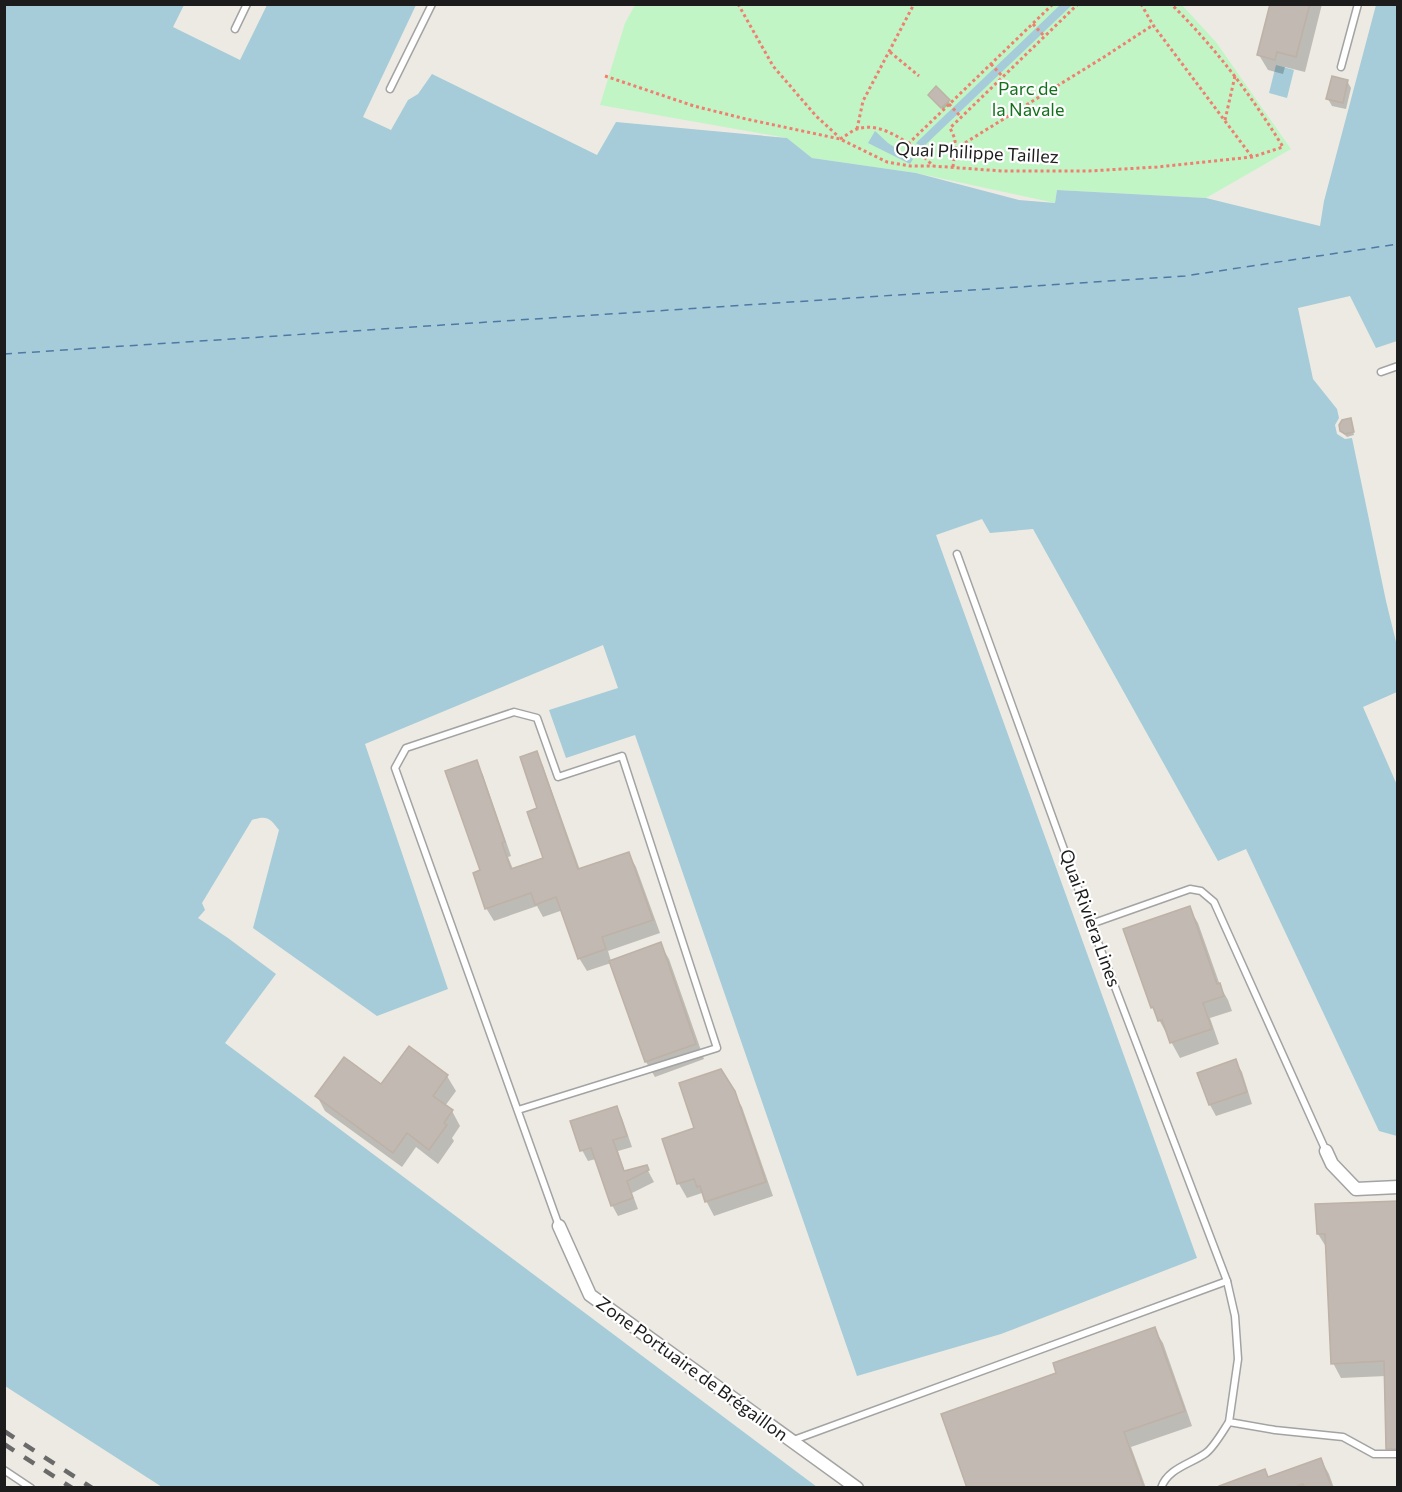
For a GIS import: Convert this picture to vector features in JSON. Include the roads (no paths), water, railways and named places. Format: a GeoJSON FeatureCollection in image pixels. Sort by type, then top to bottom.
{"type":"FeatureCollection","features":[{"type":"Feature","properties":{"kind":"street"},"geometry":{"type":"LineString","coordinates":[[1326,1151],[1332,1164],[1356,1189],[1398,1187]]}},
{"type":"Feature","properties":{"kind":"street","name":"Zone Portuaire de Brégaillon"},"geometry":{"type":"LineString","coordinates":[[559,1226],[590,1295],[857,1488]]}},
{"type":"Feature","properties":{"kind":"lane"},"geometry":{"type":"LineString","coordinates":[[235,29],[247,4]]}},
{"type":"Feature","properties":{"kind":"lane"},"geometry":{"type":"LineString","coordinates":[[390,89],[432,4]]}},
{"type":"Feature","properties":{"kind":"lane"},"geometry":{"type":"LineString","coordinates":[[1341,67],[1358,4]]}},
{"type":"Feature","properties":{"kind":"lane"},"geometry":{"type":"LineString","coordinates":[[1381,372],[1398,366]]}},
{"type":"Feature","properties":{"kind":"lane","name":"Quai Riviera Lines"},"geometry":{"type":"LineString","coordinates":[[957,554],[1091,924],[1227,1281],[1235,1316],[1239,1359],[1230,1422]]}},
{"type":"Feature","properties":{"kind":"lane"},"geometry":{"type":"LineString","coordinates":[[518,1110],[717,1048],[622,756],[558,777],[537,718],[514,712],[406,748],[395,768],[559,1226]]}},
{"type":"Feature","properties":{"kind":"lane"},"geometry":{"type":"LineString","coordinates":[[1091,924],[1190,889],[1201,891],[1214,902],[1326,1151]]}},
{"type":"Feature","properties":{"kind":"lane"},"geometry":{"type":"LineString","coordinates":[[790,1441],[1227,1281]]}},
{"type":"Feature","properties":{"kind":"lane"},"geometry":{"type":"LineString","coordinates":[[1161,1488],[1164,1480],[1181,1466],[1207,1452],[1230,1422],[1275,1430],[1343,1437],[1374,1454],[1398,1455]]}},
{"type":"Feature","properties":{"kind":"lane"},"geometry":{"type":"LineString","coordinates":[[4,1470],[31,1488]]}},
{"type":"Feature","properties":{"kind":"water"},"geometry":{"type":"Polygon","coordinates":[[[1061,4],[1072,5],[922,148],[916,143],[1061,4]]]}},
{"type":"Feature","properties":{"kind":"water"},"geometry":{"type":"Polygon","coordinates":[[[4,5],[184,5],[173,27],[240,60],[267,5],[416,5],[363,117],[391,130],[408,100],[418,94],[432,74],[597,155],[616,122],[787,138],[812,158],[916,173],[1019,200],[1055,203],[1057,190],[1206,198],[1320,226],[1324,201],[1376,5],[1397,5],[1397,341],[1376,348],[1350,296],[1298,308],[1313,379],[1337,409],[1339,418],[1335,425],[1337,434],[1345,439],[1352,438],[1397,646],[1397,692],[1363,707],[1397,785],[1397,1136],[1379,1131],[1246,849],[1218,861],[1033,529],[990,533],[982,519],[936,535],[1197,1258],[1001,1334],[857,1376],[635,735],[566,758],[549,710],[618,688],[603,645],[365,744],[448,989],[377,1016],[253,928],[279,830],[268,819],[252,820],[202,903],[205,910],[198,918],[276,974],[225,1043],[817,1487],[162,1487],[5,1386],[4,5]]]}},
{"type":"Feature","properties":{"kind":"water"},"geometry":{"type":"Polygon","coordinates":[[[1276,65],[1294,70],[1287,98],[1269,93],[1276,65]]]}},
{"type":"Feature","properties":{"kind":"water"},"geometry":{"type":"Polygon","coordinates":[[[875,131],[888,143],[913,159],[910,164],[868,143],[875,131]]]}},
{"type":"Feature","properties":{"kind":"railway"},"geometry":{"type":"LineString","coordinates":[[4,1431],[92,1488]]}},
{"type":"Feature","properties":{"kind":"railway"},"geometry":{"type":"LineString","coordinates":[[4,1444],[72,1488]]}},
{"type":"Feature","properties":{"kind":"park label","name":"Parc de la Navale"},"geometry":{"type":"Point","coordinates":[1028,100]}}]}
